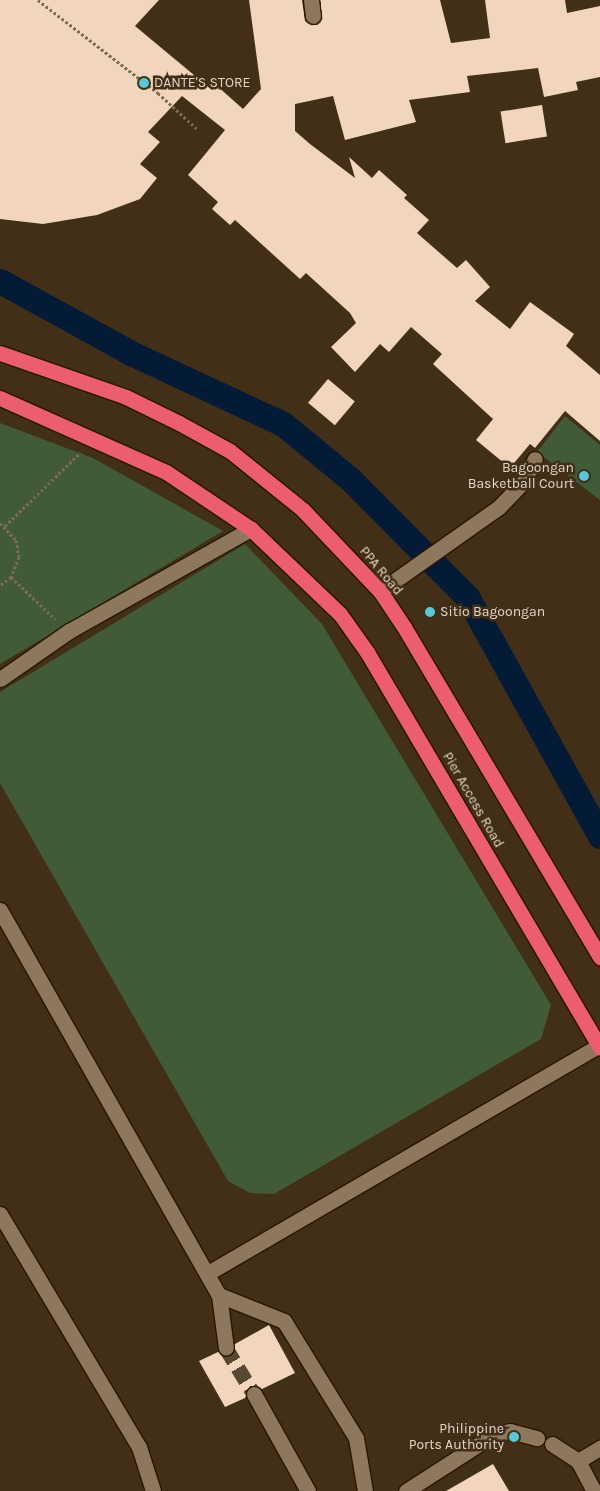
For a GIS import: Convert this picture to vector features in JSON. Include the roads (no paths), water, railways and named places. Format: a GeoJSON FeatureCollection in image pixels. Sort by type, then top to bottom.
{"type":"FeatureCollection","features":[{"type":"Feature","properties":{"kind":"highway","name":"PPA Road"},"geometry":{"type":"LineString","coordinates":[[0,353],[126,397],[230,451],[303,510],[380,591],[441,685],[600,957]]}},
{"type":"Feature","properties":{"kind":"highway"},"geometry":{"type":"LineString","coordinates":[[0,398],[96,437],[166,472],[251,528]]}},
{"type":"Feature","properties":{"kind":"highway","name":"Pier Access Road"},"geometry":{"type":"LineString","coordinates":[[251,528],[308,579],[367,652],[600,1046]]}},
{"type":"Feature","properties":{"kind":"street"},"geometry":{"type":"LineString","coordinates":[[311,0],[313,16]]}},
{"type":"Feature","properties":{"kind":"street"},"geometry":{"type":"LineString","coordinates":[[380,591],[438,548],[499,507],[525,480],[535,459]]}},
{"type":"Feature","properties":{"kind":"street"},"geometry":{"type":"LineString","coordinates":[[0,679],[68,631],[251,528]]}},
{"type":"Feature","properties":{"kind":"street"},"geometry":{"type":"LineString","coordinates":[[0,910],[220,1294],[226,1348]]}},
{"type":"Feature","properties":{"kind":"street"},"geometry":{"type":"LineString","coordinates":[[208,1273],[600,1046]]}},
{"type":"Feature","properties":{"kind":"street"},"geometry":{"type":"LineString","coordinates":[[0,1214],[139,1447],[153,1491]]}},
{"type":"Feature","properties":{"kind":"street"},"geometry":{"type":"LineString","coordinates":[[220,1294],[284,1322],[356,1438],[365,1491]]}},
{"type":"Feature","properties":{"kind":"street"},"geometry":{"type":"LineString","coordinates":[[254,1394],[308,1491]]}},
{"type":"Feature","properties":{"kind":"street"},"geometry":{"type":"LineString","coordinates":[[406,1491],[493,1435],[510,1431],[537,1438]]}},
{"type":"Feature","properties":{"kind":"street"},"geometry":{"type":"LineString","coordinates":[[552,1444],[578,1461],[594,1491]]}},
{"type":"Feature","properties":{"kind":"street"},"geometry":{"type":"LineString","coordinates":[[578,1461],[600,1448]]}},
{"type":"Feature","properties":{"kind":"waterway"},"geometry":{"type":"LineString","coordinates":[[0,281],[133,354],[283,424],[349,478],[468,598],[600,836]]}},
{"type":"Feature","properties":{"kind":"tunnel"},"geometry":{"type":"LineString","coordinates":[[226,1348],[254,1394]]}},
{"type":"Feature","properties":{"kind":"place","name":"DANTE'S STORE"},"geometry":{"type":"Point","coordinates":[144,83]}},
{"type":"Feature","properties":{"kind":"place","name":"Bagoongan Basketball Court"},"geometry":{"type":"Point","coordinates":[584,476]}},
{"type":"Feature","properties":{"kind":"place","name":"Sitio Bagoongan"},"geometry":{"type":"Point","coordinates":[430,612]}},
{"type":"Feature","properties":{"kind":"place","name":"Philippine Ports Authority"},"geometry":{"type":"Point","coordinates":[514,1437]}}]}
